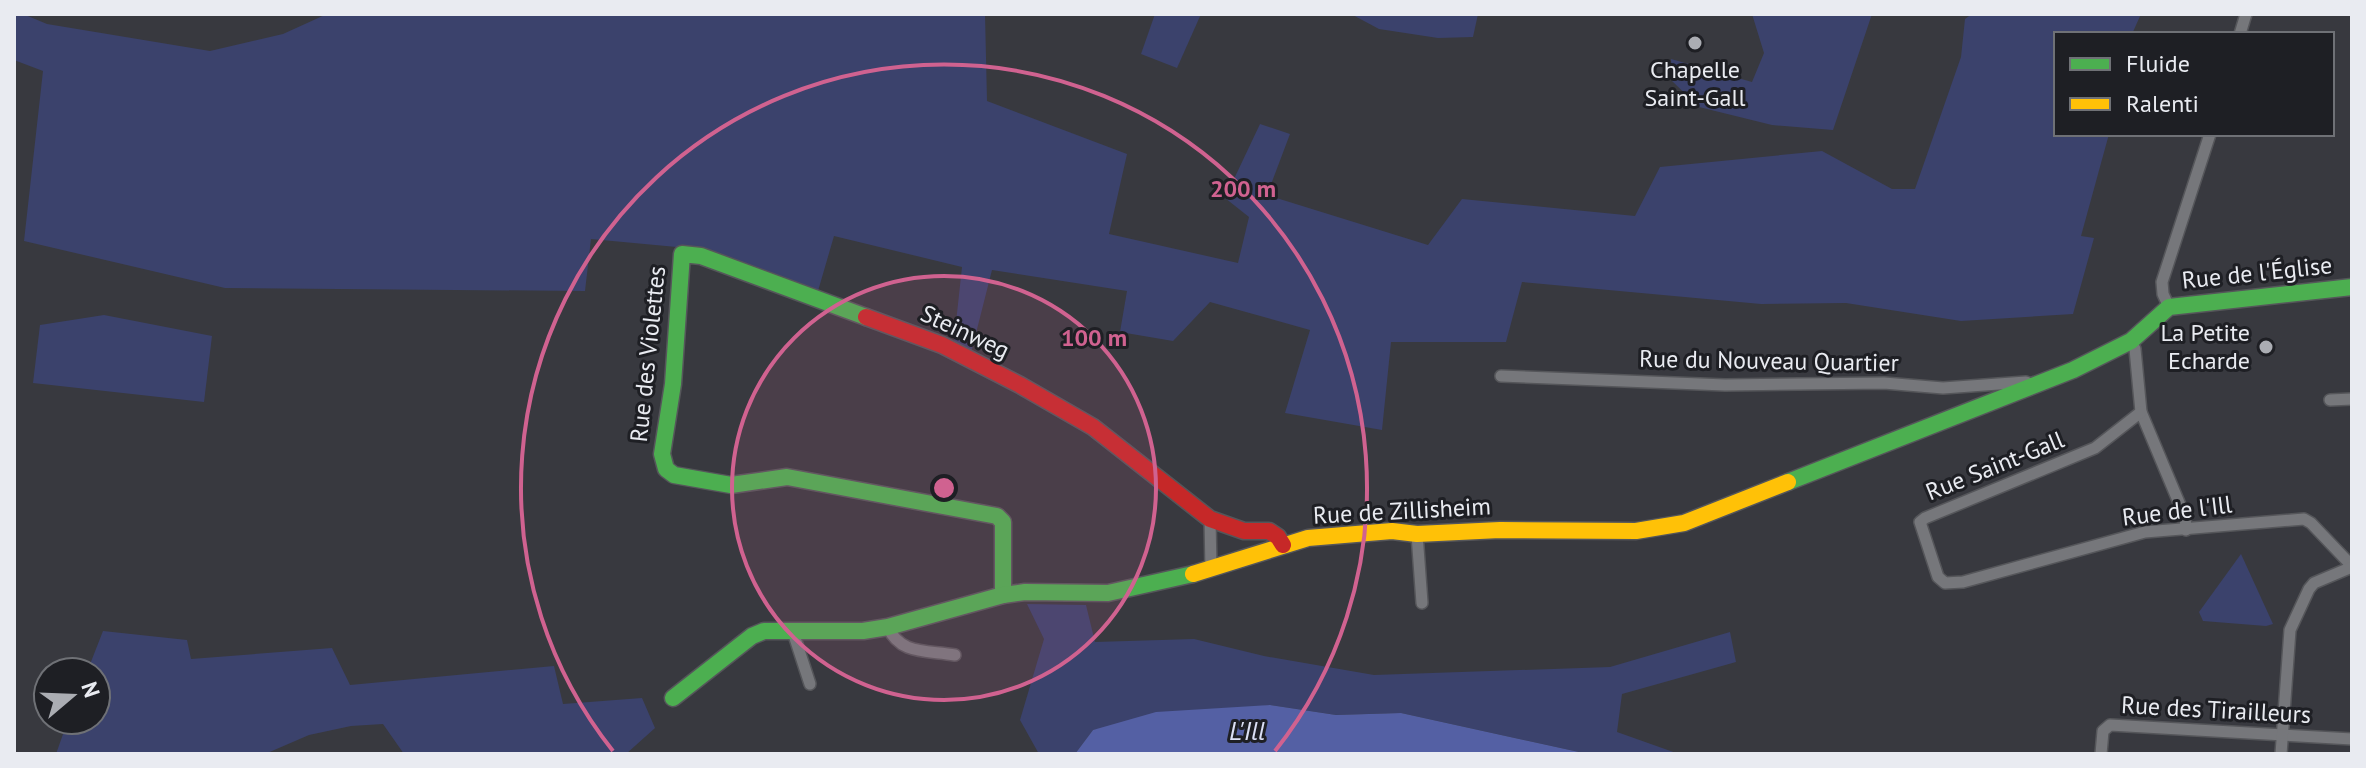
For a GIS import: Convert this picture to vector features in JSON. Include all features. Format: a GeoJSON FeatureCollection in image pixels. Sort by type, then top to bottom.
{"type":"FeatureCollection","features":[{"type":"Feature","properties":{"kind":"street"},"geometry":{"type":"LineString","coordinates":[[2169,307],[2162,282],[2209,136]]}},
{"type":"Feature","properties":{"kind":"street","name":"Steinweg"},"geometry":{"type":"LineString","coordinates":[[682,254],[701,256],[942,345],[1093,427],[1210,519],[1244,531],[1269,531],[1283,545]]}},
{"type":"Feature","properties":{"kind":"street","name":"Rue des Violettes"},"geometry":{"type":"LineString","coordinates":[[682,254],[673,384],[662,454],[666,469],[674,475],[731,485],[787,477],[997,516],[1003,522],[1003,595]]}},
{"type":"Feature","properties":{"kind":"street","name":"Rue de l'Église"},"geometry":{"type":"LineString","coordinates":[[2131,341],[2169,307],[2352,287]]}},
{"type":"Feature","properties":{"kind":"street"},"geometry":{"type":"LineString","coordinates":[[2131,341],[2135,349],[2141,412],[2185,517],[2186,530]]}},
{"type":"Feature","properties":{"kind":"street","name":"Rue de Zillisheim"},"geometry":{"type":"LineString","coordinates":[[673,698],[752,636],[764,631],[863,631],[1003,595],[1025,592],[1108,593],[1156,585],[1308,538],[1392,531],[1417,534],[1500,530],[1636,531],[1684,523],[2034,386],[2131,341]]}},
{"type":"Feature","properties":{"kind":"street","name":"Rue du Nouveau Quartier"},"geometry":{"type":"LineString","coordinates":[[1501,376],[1725,385],[1873,383],[1943,388],[2026,382],[2034,386]]}},
{"type":"Feature","properties":{"kind":"street"},"geometry":{"type":"LineString","coordinates":[[2330,400],[2352,399]]}},
{"type":"Feature","properties":{"kind":"street","name":"Rue Saint-Gall"},"geometry":{"type":"LineString","coordinates":[[1945,583],[1938,577],[1920,522],[2095,448],[2141,412]]}},
{"type":"Feature","properties":{"kind":"street"},"geometry":{"type":"LineString","coordinates":[[1210,519],[1211,570]]}},
{"type":"Feature","properties":{"kind":"street","name":"Rue de l'Ill"},"geometry":{"type":"LineString","coordinates":[[1945,583],[1963,582],[2145,532],[2304,519],[2352,566]]}},
{"type":"Feature","properties":{"kind":"street"},"geometry":{"type":"LineString","coordinates":[[1417,534],[1422,603]]}},
{"type":"Feature","properties":{"kind":"street"},"geometry":{"type":"LineString","coordinates":[[2281,754],[2290,630],[2314,583],[2352,566]]}},
{"type":"Feature","properties":{"kind":"street"},"geometry":{"type":"LineString","coordinates":[[888,627],[901,646],[955,655]]}},
{"type":"Feature","properties":{"kind":"street"},"geometry":{"type":"LineString","coordinates":[[793,632],[810,684]]}},
{"type":"Feature","properties":{"kind":"street","name":"Rue des Tirailleurs"},"geometry":{"type":"LineString","coordinates":[[2101,754],[2103,731],[2110,725],[2352,739]]}},
{"type":"Feature","properties":{"kind":"shaded area"},"geometry":{"type":"Polygon","coordinates":[[[14,14],[23,14],[47,24],[210,51],[283,34],[327,14],[985,14],[987,101],[1127,154],[1109,234],[1238,263],[1249,217],[1225,198],[1260,124],[1290,134],[1267,195],[1428,245],[1462,199],[1635,216],[1660,167],[1822,151],[1892,189],[1915,189],[1961,57],[1965,19],[1972,14],[2141,14],[2133,32],[2054,32],[2054,136],[2108,136],[2081,236],[2094,238],[2073,314],[1961,321],[1846,303],[1761,304],[1522,282],[1506,342],[1391,342],[1382,430],[1285,413],[1310,330],[1210,302],[1173,341],[1120,332],[1127,291],[992,270],[971,353],[954,341],[962,267],[834,236],[818,291],[698,249],[591,239],[585,291],[225,288],[24,241],[43,71],[14,60],[14,14]]]}},
{"type":"Feature","properties":{"kind":"shaded area"},"geometry":{"type":"Polygon","coordinates":[[[1155,14],[1201,14],[1177,68],[1141,54],[1155,14]]]}},
{"type":"Feature","properties":{"kind":"shaded area"},"geometry":{"type":"Polygon","coordinates":[[[1351,14],[1478,14],[1473,37],[1438,38],[1379,29],[1351,14]]]}},
{"type":"Feature","properties":{"kind":"shaded area"},"geometry":{"type":"Polygon","coordinates":[[[1752,14],[1872,14],[1833,130],[1772,125],[1699,107],[1672,81],[1671,59],[1752,82],[1764,53],[1752,14]]]}},
{"type":"Feature","properties":{"kind":"shaded area"},"geometry":{"type":"Polygon","coordinates":[[[104,315],[212,336],[204,402],[33,383],[40,325],[104,315]]]}},
{"type":"Feature","properties":{"kind":"shaded area"},"geometry":{"type":"Polygon","coordinates":[[[2241,554],[2273,624],[2203,621],[2199,612],[2241,554]]]}},
{"type":"Feature","properties":{"kind":"shaded area"},"geometry":{"type":"Polygon","coordinates":[[[1027,604],[1086,605],[1095,642],[1194,639],[1264,656],[1374,675],[1610,667],[1730,632],[1736,662],[1622,694],[1617,732],[1679,754],[1588,754],[1401,713],[1336,715],[1270,705],[1093,730],[1075,754],[1039,754],[1020,720],[1044,639],[1027,604]]]}},
{"type":"Feature","properties":{"kind":"shaded area"},"geometry":{"type":"Polygon","coordinates":[[[103,631],[187,640],[191,659],[332,648],[350,685],[554,666],[563,704],[642,698],[655,728],[626,754],[404,754],[383,724],[351,726],[309,735],[265,754],[56,754],[62,736],[112,736],[112,656],[93,656],[103,631]]]}},
{"type":"Feature","properties":{"kind":"water","name":"L'Ill"},"geometry":{"type":"Polygon","coordinates":[[[1270,705],[1336,715],[1401,713],[1588,754],[1075,754],[1093,730],[1156,712],[1270,705]]]}},
{"type":"Feature","properties":{"kind":"traffic: fast"},"geometry":{"type":"LineString","coordinates":[[866,317],[701,256],[682,254],[673,384],[662,454],[666,469],[674,475],[731,485],[787,477],[997,516],[1003,522],[1003,595]]}},
{"type":"Feature","properties":{"kind":"traffic: fast"},"geometry":{"type":"LineString","coordinates":[[1788,482],[2073,370],[2131,341],[2169,307],[2352,287]]}},
{"type":"Feature","properties":{"kind":"traffic: fast"},"geometry":{"type":"LineString","coordinates":[[673,698],[752,636],[764,631],[863,631],[1003,595],[1025,592],[1108,593],[1193,574]]}},
{"type":"Feature","properties":{"kind":"traffic: slow"},"geometry":{"type":"LineString","coordinates":[[1193,574],[1308,538],[1392,531],[1417,534],[1500,530],[1636,531],[1684,523],[1788,482]]}},
{"type":"Feature","properties":{"kind":"traffic: jam"},"geometry":{"type":"LineString","coordinates":[[866,317],[942,345],[1020,385],[1093,427],[1210,519],[1244,531],[1269,531],[1283,545]]}},
{"type":"Feature","properties":{"kind":"place","name":"Chapelle Saint-Gall"},"geometry":{"type":"Point","coordinates":[1695,43]}},
{"type":"Feature","properties":{"kind":"place","name":"La Petite Echarde"},"geometry":{"type":"Point","coordinates":[2266,347]}}]}
